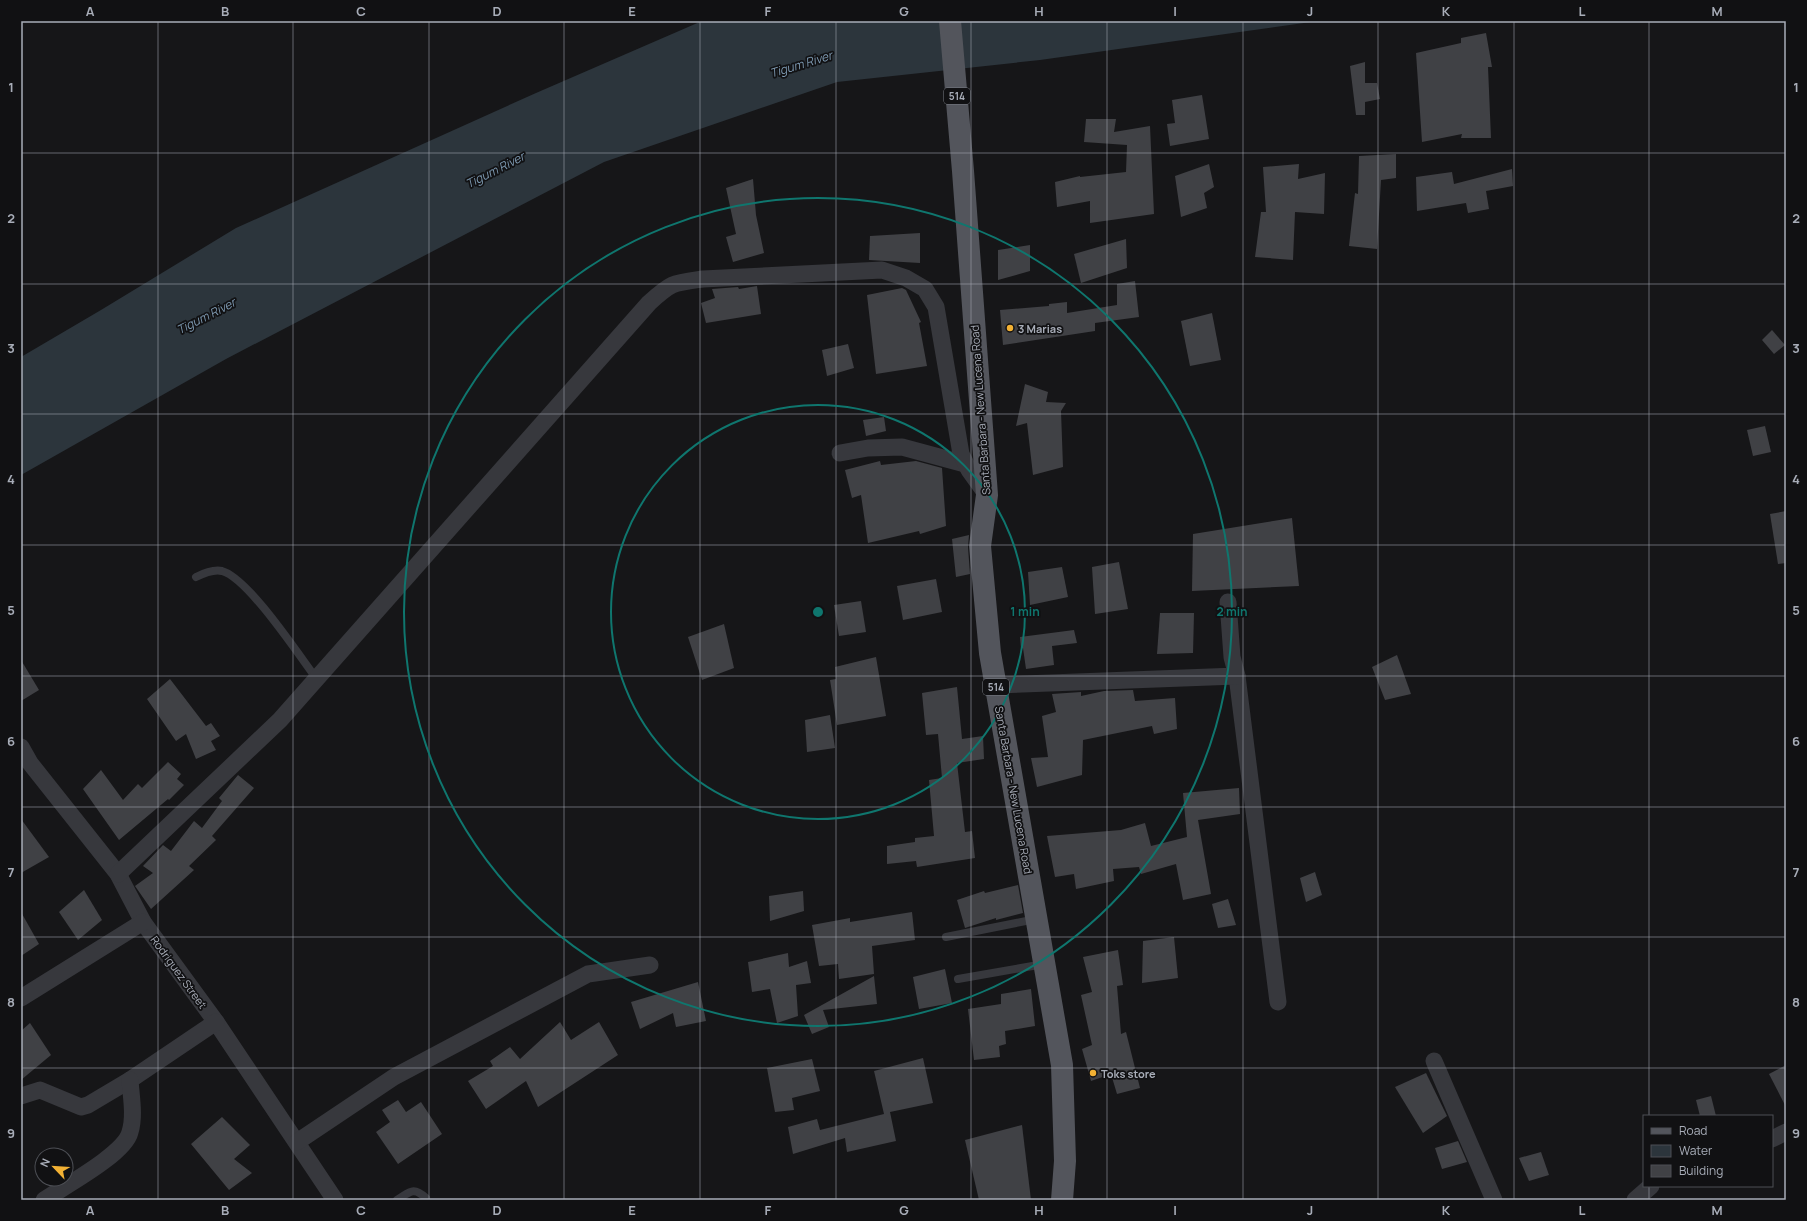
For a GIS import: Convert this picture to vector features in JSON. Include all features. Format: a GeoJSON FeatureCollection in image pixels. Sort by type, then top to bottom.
{"type":"FeatureCollection","features":[{"type":"Feature","properties":{"kind":"main road","name":"Santa Barbara - New Lucena Road"},"geometry":{"type":"LineString","coordinates":[[950,21],[963,171],[987,495],[980,546],[990,653],[1062,1065],[1065,1162],[1062,1200]]}},
{"type":"Feature","properties":{"kind":"street"},"geometry":{"type":"LineString","coordinates":[[118,874],[280,720],[649,303],[667,286],[676,282],[718,278],[882,270],[906,278],[925,289],[936,307],[960,454],[965,464],[987,495]]}},
{"type":"Feature","properties":{"kind":"street"},"geometry":{"type":"LineString","coordinates":[[840,453],[868,448],[902,448],[965,464]]}},
{"type":"Feature","properties":{"kind":"street"},"geometry":{"type":"LineString","coordinates":[[1228,602],[1232,657],[1237,676],[1278,1002]]}},
{"type":"Feature","properties":{"kind":"street"},"geometry":{"type":"LineString","coordinates":[[995,685],[1237,676]]}},
{"type":"Feature","properties":{"kind":"street","name":"Rodriguez Street"},"geometry":{"type":"LineString","coordinates":[[21,747],[30,764],[118,874],[143,922],[216,1022],[335,1200]]}},
{"type":"Feature","properties":{"kind":"street"},"geometry":{"type":"LineString","coordinates":[[21,998],[143,922]]}},
{"type":"Feature","properties":{"kind":"street"},"geometry":{"type":"LineString","coordinates":[[297,1142],[394,1077],[588,974],[650,965]]}},
{"type":"Feature","properties":{"kind":"street"},"geometry":{"type":"LineString","coordinates":[[21,1096],[40,1090],[81,1107],[88,1105],[130,1080],[216,1022]]}},
{"type":"Feature","properties":{"kind":"street"},"geometry":{"type":"LineString","coordinates":[[1434,1062],[1494,1200]]}},
{"type":"Feature","properties":{"kind":"street"},"geometry":{"type":"LineString","coordinates":[[44,1200],[100,1163],[121,1147],[130,1133],[132,1107],[130,1080]]}},
{"type":"Feature","properties":{"kind":"street"},"geometry":{"type":"LineString","coordinates":[[1773,1138],[1786,1132]]}},
{"type":"Feature","properties":{"kind":"street"},"geometry":{"type":"LineString","coordinates":[[1635,1200],[1650,1187]]}},
{"type":"Feature","properties":{"kind":"lane"},"geometry":{"type":"LineString","coordinates":[[196,577],[209,571],[221,571],[234,577],[258,600],[316,678]]}},
{"type":"Feature","properties":{"kind":"lane"},"geometry":{"type":"LineString","coordinates":[[946,937],[1037,918]]}},
{"type":"Feature","properties":{"kind":"lane"},"geometry":{"type":"LineString","coordinates":[[958,979],[1045,964]]}},
{"type":"Feature","properties":{"kind":"lane"},"geometry":{"type":"LineString","coordinates":[[397,1200],[414,1190],[418,1191],[426,1198]]}},
{"type":"Feature","properties":{"kind":"water","name":"Tigum River"},"geometry":{"type":"Polygon","coordinates":[[[702,21],[1318,21],[1040,60],[837,82],[604,162],[226,359],[21,475],[21,357],[236,228],[536,93],[702,21]]]}},
{"type":"Feature","properties":{"kind":"building"},"geometry":{"type":"Polygon","coordinates":[[[1486,33],[1492,67],[1488,67],[1491,138],[1461,138],[1462,134],[1422,142],[1416,53],[1461,43],[1461,38],[1486,33]]]}},
{"type":"Feature","properties":{"kind":"building"},"geometry":{"type":"Polygon","coordinates":[[[1365,62],[1365,83],[1377,83],[1380,99],[1365,102],[1365,115],[1356,115],[1350,66],[1365,62]]]}},
{"type":"Feature","properties":{"kind":"building"},"geometry":{"type":"Polygon","coordinates":[[[1202,95],[1209,139],[1170,146],[1167,124],[1175,123],[1172,100],[1202,95]]]}},
{"type":"Feature","properties":{"kind":"building"},"geometry":{"type":"Polygon","coordinates":[[[1086,119],[1116,119],[1114,132],[1150,126],[1154,214],[1090,223],[1090,201],[1057,207],[1055,182],[1080,176],[1126,172],[1127,145],[1084,142],[1086,119]]]}},
{"type":"Feature","properties":{"kind":"building"},"geometry":{"type":"Polygon","coordinates":[[[1396,154],[1396,178],[1381,180],[1377,249],[1349,246],[1355,193],[1358,194],[1359,156],[1396,154]]]}},
{"type":"Feature","properties":{"kind":"building"},"geometry":{"type":"Polygon","coordinates":[[[1209,164],[1214,187],[1204,193],[1207,208],[1181,217],[1175,176],[1209,164]]]}},
{"type":"Feature","properties":{"kind":"building"},"geometry":{"type":"Polygon","coordinates":[[[1299,164],[1298,179],[1325,173],[1324,214],[1295,212],[1293,260],[1255,257],[1261,212],[1266,212],[1263,167],[1299,164]]]}},
{"type":"Feature","properties":{"kind":"building"},"geometry":{"type":"Polygon","coordinates":[[[1512,169],[1513,186],[1486,191],[1489,209],[1468,213],[1466,203],[1417,211],[1416,177],[1452,172],[1454,184],[1512,169]]]}},
{"type":"Feature","properties":{"kind":"building"},"geometry":{"type":"Polygon","coordinates":[[[753,179],[756,215],[764,253],[733,262],[726,237],[736,234],[726,188],[753,179]]]}},
{"type":"Feature","properties":{"kind":"building"},"geometry":{"type":"Polygon","coordinates":[[[920,233],[920,263],[869,260],[870,236],[920,233]]]}},
{"type":"Feature","properties":{"kind":"building"},"geometry":{"type":"Polygon","coordinates":[[[1126,239],[1127,268],[1081,283],[1074,254],[1126,239]]]}},
{"type":"Feature","properties":{"kind":"building"},"geometry":{"type":"Polygon","coordinates":[[[1030,245],[1030,271],[998,280],[998,250],[1030,245]]]}},
{"type":"Feature","properties":{"kind":"building"},"geometry":{"type":"Polygon","coordinates":[[[1135,281],[1139,317],[1095,323],[1095,331],[1003,345],[1000,310],[1049,306],[1049,304],[1067,302],[1067,313],[1117,305],[1117,284],[1135,281]]]}},
{"type":"Feature","properties":{"kind":"building"},"geometry":{"type":"Polygon","coordinates":[[[757,286],[761,314],[706,323],[701,303],[715,298],[712,289],[738,287],[739,289],[757,286]]]}},
{"type":"Feature","properties":{"kind":"building"},"geometry":{"type":"Polygon","coordinates":[[[902,288],[906,290],[921,322],[919,323],[927,366],[876,374],[867,295],[902,288]]]}},
{"type":"Feature","properties":{"kind":"building"},"geometry":{"type":"Polygon","coordinates":[[[1212,313],[1221,360],[1190,366],[1181,321],[1212,313]]]}},
{"type":"Feature","properties":{"kind":"building"},"geometry":{"type":"Polygon","coordinates":[[[1772,330],[1785,345],[1774,354],[1762,340],[1772,330]]]}},
{"type":"Feature","properties":{"kind":"building"},"geometry":{"type":"Polygon","coordinates":[[[848,344],[854,368],[827,376],[822,350],[848,344]]]}},
{"type":"Feature","properties":{"kind":"building"},"geometry":{"type":"Polygon","coordinates":[[[1025,384],[1048,392],[1046,402],[1066,403],[1061,411],[1063,467],[1033,475],[1027,423],[1016,426],[1025,384]]]}},
{"type":"Feature","properties":{"kind":"building"},"geometry":{"type":"Polygon","coordinates":[[[884,417],[886,431],[866,436],[863,420],[884,417]]]}},
{"type":"Feature","properties":{"kind":"building"},"geometry":{"type":"Polygon","coordinates":[[[1765,426],[1771,452],[1753,456],[1747,430],[1765,426]]]}},
{"type":"Feature","properties":{"kind":"building"},"geometry":{"type":"Polygon","coordinates":[[[880,461],[881,465],[916,461],[942,468],[946,526],[920,534],[919,531],[868,543],[861,495],[852,498],[845,470],[880,461]]]}},
{"type":"Feature","properties":{"kind":"building"},"geometry":{"type":"Polygon","coordinates":[[[1786,511],[1786,563],[1778,564],[1770,514],[1786,511]]]}},
{"type":"Feature","properties":{"kind":"building"},"geometry":{"type":"Polygon","coordinates":[[[1292,518],[1299,586],[1192,591],[1193,534],[1292,518]]]}},
{"type":"Feature","properties":{"kind":"building"},"geometry":{"type":"Polygon","coordinates":[[[969,535],[968,547],[970,574],[956,577],[952,539],[969,535]]]}},
{"type":"Feature","properties":{"kind":"building"},"geometry":{"type":"Polygon","coordinates":[[[1119,562],[1128,609],[1095,614],[1092,567],[1119,562]]]}},
{"type":"Feature","properties":{"kind":"building"},"geometry":{"type":"Polygon","coordinates":[[[1062,567],[1068,597],[1030,605],[1028,572],[1062,567]]]}},
{"type":"Feature","properties":{"kind":"building"},"geometry":{"type":"Polygon","coordinates":[[[936,579],[942,612],[903,620],[897,586],[936,579]]]}},
{"type":"Feature","properties":{"kind":"building"},"geometry":{"type":"Polygon","coordinates":[[[861,601],[866,632],[839,636],[834,605],[861,601]]]}},
{"type":"Feature","properties":{"kind":"building"},"geometry":{"type":"Polygon","coordinates":[[[1160,613],[1194,613],[1193,653],[1157,654],[1160,613]]]}},
{"type":"Feature","properties":{"kind":"building"},"geometry":{"type":"Polygon","coordinates":[[[724,624],[734,668],[702,680],[688,637],[724,624]]]}},
{"type":"Feature","properties":{"kind":"building"},"geometry":{"type":"Polygon","coordinates":[[[1074,630],[1077,643],[1052,646],[1054,665],[1026,669],[1023,648],[1021,649],[1020,637],[1074,630]]]}},
{"type":"Feature","properties":{"kind":"building"},"geometry":{"type":"Polygon","coordinates":[[[1397,655],[1411,694],[1385,700],[1372,667],[1397,655]]]}},
{"type":"Feature","properties":{"kind":"building"},"geometry":{"type":"Polygon","coordinates":[[[876,657],[886,716],[837,725],[830,680],[836,679],[835,667],[876,657]]]}},
{"type":"Feature","properties":{"kind":"building"},"geometry":{"type":"Polygon","coordinates":[[[21,660],[39,690],[21,701],[21,660]]]}},
{"type":"Feature","properties":{"kind":"building"},"geometry":{"type":"Polygon","coordinates":[[[170,679],[206,726],[211,723],[220,736],[211,741],[216,750],[196,759],[186,734],[176,741],[147,699],[170,679]]]}},
{"type":"Feature","properties":{"kind":"building"},"geometry":{"type":"Polygon","coordinates":[[[957,687],[962,739],[983,736],[984,759],[957,763],[965,832],[972,831],[975,858],[917,867],[916,861],[887,864],[887,846],[915,842],[915,838],[934,836],[929,780],[942,778],[938,734],[926,735],[922,693],[957,687]]]}},
{"type":"Feature","properties":{"kind":"building"},"geometry":{"type":"Polygon","coordinates":[[[1133,690],[1135,701],[1175,698],[1177,729],[1154,734],[1152,726],[1083,740],[1082,775],[1037,787],[1031,758],[1048,757],[1042,716],[1056,712],[1052,694],[1081,692],[1081,696],[1104,691],[1133,690]]]}},
{"type":"Feature","properties":{"kind":"building"},"geometry":{"type":"Polygon","coordinates":[[[830,715],[835,748],[807,752],[805,720],[830,715]]]}},
{"type":"Feature","properties":{"kind":"building"},"geometry":{"type":"Polygon","coordinates":[[[168,762],[181,774],[177,779],[184,785],[169,800],[168,799],[119,840],[83,789],[101,770],[123,800],[138,784],[142,788],[168,762]]]}},
{"type":"Feature","properties":{"kind":"building"},"geometry":{"type":"Polygon","coordinates":[[[238,775],[254,788],[212,836],[216,840],[189,866],[194,870],[151,909],[135,886],[153,873],[143,866],[163,845],[171,851],[194,821],[202,828],[222,801],[219,798],[238,775]]]}},
{"type":"Feature","properties":{"kind":"building"},"geometry":{"type":"Polygon","coordinates":[[[1239,788],[1240,814],[1198,820],[1211,894],[1183,900],[1176,864],[1141,874],[1139,867],[1113,869],[1114,881],[1076,889],[1074,874],[1055,877],[1047,836],[1121,830],[1145,823],[1151,846],[1187,837],[1183,793],[1239,788]]]}},
{"type":"Feature","properties":{"kind":"building"},"geometry":{"type":"Polygon","coordinates":[[[21,819],[49,857],[21,873],[21,819]]]}},
{"type":"Feature","properties":{"kind":"building"},"geometry":{"type":"Polygon","coordinates":[[[1315,872],[1322,895],[1306,902],[1300,878],[1315,872]]]}},
{"type":"Feature","properties":{"kind":"building"},"geometry":{"type":"Polygon","coordinates":[[[1018,885],[1023,913],[996,920],[996,918],[965,928],[957,900],[984,891],[985,893],[1018,885]]]}},
{"type":"Feature","properties":{"kind":"building"},"geometry":{"type":"Polygon","coordinates":[[[84,890],[102,920],[78,940],[59,912],[84,890]]]}},
{"type":"Feature","properties":{"kind":"building"},"geometry":{"type":"Polygon","coordinates":[[[803,891],[804,911],[770,921],[769,896],[803,891]]]}},
{"type":"Feature","properties":{"kind":"building"},"geometry":{"type":"Polygon","coordinates":[[[1228,899],[1236,925],[1218,928],[1212,904],[1228,899]]]}},
{"type":"Feature","properties":{"kind":"building"},"geometry":{"type":"Polygon","coordinates":[[[21,912],[39,944],[21,956],[21,912]]]}},
{"type":"Feature","properties":{"kind":"building"},"geometry":{"type":"Polygon","coordinates":[[[912,912],[915,940],[872,946],[874,974],[839,979],[838,964],[819,966],[812,925],[850,918],[850,922],[912,912]]]}},
{"type":"Feature","properties":{"kind":"building"},"geometry":{"type":"Polygon","coordinates":[[[1174,937],[1178,978],[1142,983],[1143,941],[1174,937]]]}},
{"type":"Feature","properties":{"kind":"building"},"geometry":{"type":"Polygon","coordinates":[[[1118,950],[1123,985],[1117,986],[1121,1034],[1126,1032],[1140,1088],[1117,1094],[1111,1074],[1091,1081],[1082,1049],[1092,1045],[1081,995],[1092,992],[1083,957],[1118,950]]]}},
{"type":"Feature","properties":{"kind":"building"},"geometry":{"type":"Polygon","coordinates":[[[788,953],[789,967],[807,961],[811,983],[796,985],[798,1016],[777,1023],[770,989],[752,992],[748,962],[788,953]]]}},
{"type":"Feature","properties":{"kind":"building"},"geometry":{"type":"Polygon","coordinates":[[[945,969],[952,1003],[919,1009],[913,977],[945,969]]]}},
{"type":"Feature","properties":{"kind":"building"},"geometry":{"type":"Polygon","coordinates":[[[874,976],[877,1004],[823,1010],[829,1027],[812,1034],[804,1015],[874,976]]]}},
{"type":"Feature","properties":{"kind":"building"},"geometry":{"type":"Polygon","coordinates":[[[698,982],[706,1021],[676,1027],[673,1013],[640,1029],[631,1002],[698,982]]]}},
{"type":"Feature","properties":{"kind":"building"},"geometry":{"type":"Polygon","coordinates":[[[1031,989],[1035,1026],[1005,1031],[1006,1044],[999,1046],[1000,1057],[974,1060],[968,1009],[1001,1004],[1001,994],[1031,989]]]}},
{"type":"Feature","properties":{"kind":"building"},"geometry":{"type":"Polygon","coordinates":[[[560,1022],[571,1040],[599,1022],[618,1055],[538,1107],[526,1081],[486,1109],[468,1081],[493,1066],[490,1061],[510,1047],[520,1059],[560,1022]]]}},
{"type":"Feature","properties":{"kind":"building"},"geometry":{"type":"Polygon","coordinates":[[[30,1023],[51,1055],[21,1080],[21,1031],[30,1023]]]}},
{"type":"Feature","properties":{"kind":"building"},"geometry":{"type":"Polygon","coordinates":[[[923,1058],[933,1103],[890,1112],[896,1141],[847,1152],[845,1138],[793,1154],[788,1127],[817,1119],[820,1130],[884,1114],[874,1071],[923,1058]]]}},
{"type":"Feature","properties":{"kind":"building"},"geometry":{"type":"Polygon","coordinates":[[[812,1059],[820,1091],[792,1098],[794,1110],[775,1112],[767,1068],[812,1059]]]}},
{"type":"Feature","properties":{"kind":"building"},"geometry":{"type":"Polygon","coordinates":[[[1786,1065],[1786,1107],[1769,1074],[1786,1065]]]}},
{"type":"Feature","properties":{"kind":"building"},"geometry":{"type":"Polygon","coordinates":[[[1426,1073],[1447,1116],[1423,1133],[1395,1087],[1426,1073]]]}},
{"type":"Feature","properties":{"kind":"building"},"geometry":{"type":"Polygon","coordinates":[[[1711,1096],[1716,1115],[1700,1115],[1696,1100],[1711,1096]]]}},
{"type":"Feature","properties":{"kind":"building"},"geometry":{"type":"Polygon","coordinates":[[[398,1100],[406,1112],[421,1102],[442,1134],[398,1164],[376,1132],[390,1122],[382,1110],[398,1100]]]}},
{"type":"Feature","properties":{"kind":"building"},"geometry":{"type":"Polygon","coordinates":[[[222,1117],[250,1145],[234,1159],[252,1173],[229,1190],[191,1144],[222,1117]]]}},
{"type":"Feature","properties":{"kind":"building"},"geometry":{"type":"Polygon","coordinates":[[[1022,1125],[1031,1200],[979,1200],[965,1140],[1022,1125]]]}},
{"type":"Feature","properties":{"kind":"building"},"geometry":{"type":"Polygon","coordinates":[[[1458,1141],[1467,1162],[1442,1169],[1435,1148],[1458,1141]]]}},
{"type":"Feature","properties":{"kind":"building"},"geometry":{"type":"Polygon","coordinates":[[[1541,1152],[1549,1175],[1529,1181],[1519,1158],[1541,1152]]]}},
{"type":"Feature","properties":{"kind":"place","name":"3 Marias"},"geometry":{"type":"Point","coordinates":[1010,328]}},
{"type":"Feature","properties":{"kind":"place","name":"Toks store"},"geometry":{"type":"Point","coordinates":[1093,1073]}}]}
